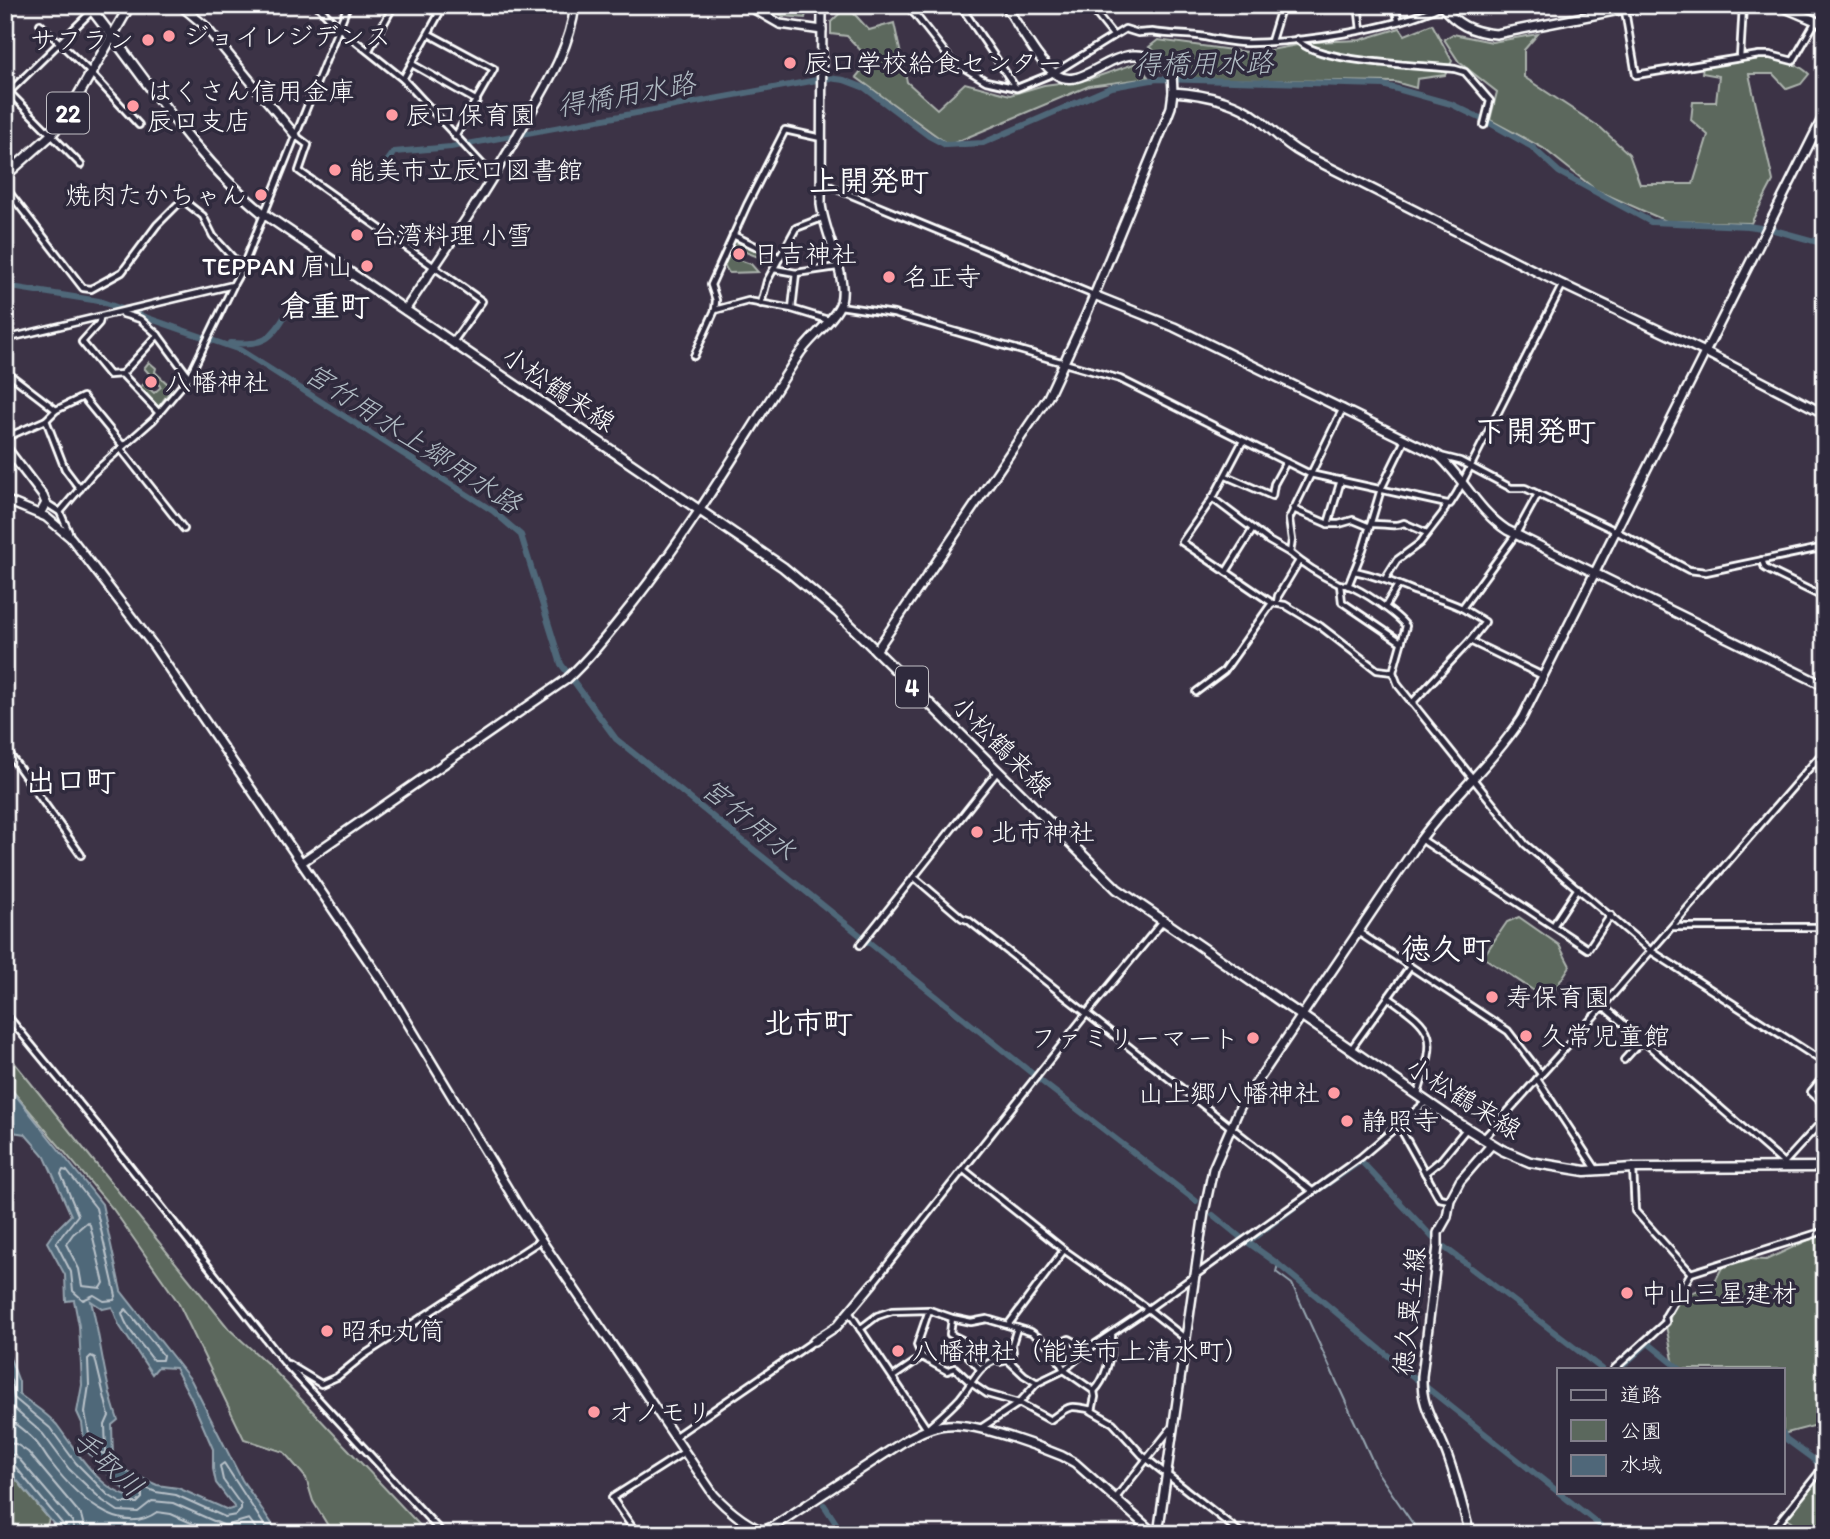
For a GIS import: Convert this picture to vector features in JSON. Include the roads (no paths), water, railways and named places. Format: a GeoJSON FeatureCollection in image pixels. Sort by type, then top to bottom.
{"type":"FeatureCollection","features":[{"type":"Feature","properties":{"kind":"main road","name":"22"},"geometry":{"type":"LineString","coordinates":[[5,176],[51,135],[67,116],[130,5]]}},
{"type":"Feature","properties":{"kind":"main road","name":"小松鶴来線"},"geometry":{"type":"LineString","coordinates":[[90,8],[209,162],[264,214],[806,584],[1117,889],[1417,1095],[1492,1144],[1530,1162],[1585,1171],[1633,1168],[1825,1167]]}},
{"type":"Feature","properties":{"kind":"street"},"geometry":{"type":"LineString","coordinates":[[180,5],[204,25],[296,136],[308,145],[299,172],[482,301],[453,342]]}},
{"type":"Feature","properties":{"kind":"street"},"geometry":{"type":"LineString","coordinates":[[317,5],[339,28],[403,79],[493,176]]}},
{"type":"Feature","properties":{"kind":"street"},"geometry":{"type":"LineString","coordinates":[[60,512],[79,489],[159,413],[188,377],[242,269],[348,5]]}},
{"type":"Feature","properties":{"kind":"street"},"geometry":{"type":"LineString","coordinates":[[369,50],[394,5]]}},
{"type":"Feature","properties":{"kind":"street"},"geometry":{"type":"LineString","coordinates":[[403,79],[439,14],[423,5]]}},
{"type":"Feature","properties":{"kind":"street"},"geometry":{"type":"LineString","coordinates":[[405,310],[514,143],[560,61],[573,28],[575,5]]}},
{"type":"Feature","properties":{"kind":"street"},"geometry":{"type":"LineString","coordinates":[[747,5],[780,24],[822,30]]}},
{"type":"Feature","properties":{"kind":"street"},"geometry":{"type":"LineString","coordinates":[[302,862],[567,679],[587,660],[701,510],[798,355],[840,306],[841,285],[822,218],[822,5]]}},
{"type":"Feature","properties":{"kind":"street"},"geometry":{"type":"LineString","coordinates":[[908,5],[951,60],[986,80],[1017,88],[1054,73],[1125,29],[1138,33],[1152,32],[1246,43],[1361,30],[1419,16],[1441,5],[1465,27],[1496,34],[1645,5]]}},
{"type":"Feature","properties":{"kind":"street"},"geometry":{"type":"LineString","coordinates":[[914,12],[923,5]]}},
{"type":"Feature","properties":{"kind":"street"},"geometry":{"type":"LineString","coordinates":[[960,5],[1017,88]]}},
{"type":"Feature","properties":{"kind":"street"},"geometry":{"type":"LineString","coordinates":[[876,651],[1048,397],[1141,183],[1167,117],[1173,88],[1172,73],[1153,59],[1135,54],[1066,79],[1054,73],[1005,5]]}},
{"type":"Feature","properties":{"kind":"street"},"geometry":{"type":"LineString","coordinates":[[1089,5],[1113,35]]}},
{"type":"Feature","properties":{"kind":"street"},"geometry":{"type":"LineString","coordinates":[[1271,41],[1282,6],[1298,5]]}},
{"type":"Feature","properties":{"kind":"street"},"geometry":{"type":"LineString","coordinates":[[1358,5],[1361,30]]}},
{"type":"Feature","properties":{"kind":"street"},"geometry":{"type":"LineString","coordinates":[[1395,5],[1398,20]]}},
{"type":"Feature","properties":{"kind":"street"},"geometry":{"type":"LineString","coordinates":[[1740,58],[1743,5]]}},
{"type":"Feature","properties":{"kind":"street"},"geometry":{"type":"LineString","coordinates":[[1778,5],[1825,25]]}},
{"type":"Feature","properties":{"kind":"street"},"geometry":{"type":"LineString","coordinates":[[1624,7],[1636,75],[1770,55],[1793,61],[1816,21]]}},
{"type":"Feature","properties":{"kind":"street"},"geometry":{"type":"LineString","coordinates":[[81,165],[7,92],[59,44],[90,8]]}},
{"type":"Feature","properties":{"kind":"street"},"geometry":{"type":"LineString","coordinates":[[40,24],[139,125]]}},
{"type":"Feature","properties":{"kind":"street"},"geometry":{"type":"LineString","coordinates":[[429,34],[494,69],[457,140]]}},
{"type":"Feature","properties":{"kind":"street"},"geometry":{"type":"LineString","coordinates":[[1297,39],[1302,45],[1320,53],[1465,72],[1490,101],[1485,125]]}},
{"type":"Feature","properties":{"kind":"street"},"geometry":{"type":"LineString","coordinates":[[412,64],[477,101]]}},
{"type":"Feature","properties":{"kind":"street"},"geometry":{"type":"LineString","coordinates":[[1173,88],[1239,107],[1259,120],[1290,147],[1825,414]]}},
{"type":"Feature","properties":{"kind":"street"},"geometry":{"type":"LineString","coordinates":[[927,1429],[952,1425],[980,1428],[1062,1456],[1075,1463],[1157,1534],[1210,1182],[1230,1126],[1300,1015],[1421,839],[1510,736],[1544,677],[1825,113]]}},
{"type":"Feature","properties":{"kind":"street"},"geometry":{"type":"LineString","coordinates":[[1820,122],[1825,131]]}},
{"type":"Feature","properties":{"kind":"street"},"geometry":{"type":"LineString","coordinates":[[694,356],[715,310],[716,300],[711,285],[785,130],[821,138]]}},
{"type":"Feature","properties":{"kind":"street"},"geometry":{"type":"LineString","coordinates":[[821,183],[1174,327],[1439,456],[1460,461],[1511,488],[1525,488],[1538,494],[1613,535],[1689,570],[1706,572],[1825,547]]}},
{"type":"Feature","properties":{"kind":"street"},"geometry":{"type":"LineString","coordinates":[[5,187],[83,288],[91,289],[122,272],[157,225],[184,201],[203,216],[213,236],[242,269]]}},
{"type":"Feature","properties":{"kind":"street"},"geometry":{"type":"LineString","coordinates":[[761,303],[767,281],[796,228],[822,218]]}},
{"type":"Feature","properties":{"kind":"street"},"geometry":{"type":"LineString","coordinates":[[733,235],[780,258]]}},
{"type":"Feature","properties":{"kind":"street"},"geometry":{"type":"LineString","coordinates":[[774,269],[796,273],[837,267]]}},
{"type":"Feature","properties":{"kind":"street"},"geometry":{"type":"LineString","coordinates":[[792,309],[796,273]]}},
{"type":"Feature","properties":{"kind":"street"},"geometry":{"type":"LineString","coordinates":[[1385,579],[1397,560],[1420,543],[1447,504],[1450,504],[1563,284]]}},
{"type":"Feature","properties":{"kind":"street"},"geometry":{"type":"LineString","coordinates":[[5,339],[233,285]]}},
{"type":"Feature","properties":{"kind":"street"},"geometry":{"type":"LineString","coordinates":[[715,310],[748,301],[792,309],[828,320]]}},
{"type":"Feature","properties":{"kind":"street"},"geometry":{"type":"LineString","coordinates":[[840,306],[894,314],[1065,362],[1130,384],[1310,474],[1447,504]]}},
{"type":"Feature","properties":{"kind":"street"},"geometry":{"type":"LineString","coordinates":[[125,312],[141,319],[158,335],[188,377]]}},
{"type":"Feature","properties":{"kind":"street"},"geometry":{"type":"LineString","coordinates":[[100,318],[99,323],[82,342],[109,375],[122,374],[158,335]]}},
{"type":"Feature","properties":{"kind":"street"},"geometry":{"type":"LineString","coordinates":[[5,371],[56,410]]}},
{"type":"Feature","properties":{"kind":"street"},"geometry":{"type":"LineString","coordinates":[[122,374],[159,413]]}},
{"type":"Feature","properties":{"kind":"street"},"geometry":{"type":"LineString","coordinates":[[5,438],[46,420],[56,410],[83,397],[184,529]]}},
{"type":"Feature","properties":{"kind":"street"},"geometry":{"type":"LineString","coordinates":[[1290,553],[1292,540],[1289,519],[1343,408]]}},
{"type":"Feature","properties":{"kind":"street"},"geometry":{"type":"LineString","coordinates":[[46,420],[65,469],[79,489]]}},
{"type":"Feature","properties":{"kind":"street"},"geometry":{"type":"LineString","coordinates":[[1348,586],[1381,489],[1405,439]]}},
{"type":"Feature","properties":{"kind":"street"},"geometry":{"type":"LineString","coordinates":[[1243,441],[1226,476],[1182,542],[1274,602],[1321,626],[1377,670],[1393,672]]}},
{"type":"Feature","properties":{"kind":"street"},"geometry":{"type":"LineString","coordinates":[[5,446],[46,503],[60,512],[71,538],[153,645],[388,989],[520,1209],[714,1495],[729,1511],[758,1532],[771,1534]]}},
{"type":"Feature","properties":{"kind":"street"},"geometry":{"type":"LineString","coordinates":[[1439,456],[1497,523],[1825,686]]}},
{"type":"Feature","properties":{"kind":"street"},"geometry":{"type":"LineString","coordinates":[[1226,476],[1272,496],[1286,462]]}},
{"type":"Feature","properties":{"kind":"street"},"geometry":{"type":"LineString","coordinates":[[1328,524],[1341,481]]}},
{"type":"Feature","properties":{"kind":"street"},"geometry":{"type":"LineString","coordinates":[[1462,608],[1516,534],[1538,494]]}},
{"type":"Feature","properties":{"kind":"street"},"geometry":{"type":"LineString","coordinates":[[1212,497],[1300,561],[1385,607],[1406,626],[1393,672],[1398,685],[1525,844],[1651,951],[1825,1063]]}},
{"type":"Feature","properties":{"kind":"street"},"geometry":{"type":"LineString","coordinates":[[5,500],[40,514],[71,538]]}},
{"type":"Feature","properties":{"kind":"street"},"geometry":{"type":"LineString","coordinates":[[40,514],[46,503]]}},
{"type":"Feature","properties":{"kind":"street"},"geometry":{"type":"LineString","coordinates":[[1293,509],[1328,524],[1353,520],[1370,526],[1385,523],[1396,527],[1405,523],[1427,533]]}},
{"type":"Feature","properties":{"kind":"street"},"geometry":{"type":"LineString","coordinates":[[1226,572],[1253,529]]}},
{"type":"Feature","properties":{"kind":"street"},"geometry":{"type":"LineString","coordinates":[[1762,559],[1765,568],[1825,598]]}},
{"type":"Feature","properties":{"kind":"street"},"geometry":{"type":"LineString","coordinates":[[1196,692],[1224,671],[1300,561]]}},
{"type":"Feature","properties":{"kind":"street"},"geometry":{"type":"LineString","coordinates":[[1354,571],[1444,598],[1485,622],[1412,703]]}},
{"type":"Feature","properties":{"kind":"street"},"geometry":{"type":"LineString","coordinates":[[1340,585],[1342,602],[1401,642]]}},
{"type":"Feature","properties":{"kind":"street"},"geometry":{"type":"LineString","coordinates":[[1385,607],[1398,585]]}},
{"type":"Feature","properties":{"kind":"street"},"geometry":{"type":"LineString","coordinates":[[1470,640],[1544,677]]}},
{"type":"Feature","properties":{"kind":"street"},"geometry":{"type":"LineString","coordinates":[[5,748],[81,855]]}},
{"type":"Feature","properties":{"kind":"street"},"geometry":{"type":"LineString","coordinates":[[1483,1138],[1603,1006],[1825,750]]}},
{"type":"Feature","properties":{"kind":"street"},"geometry":{"type":"LineString","coordinates":[[860,944],[997,772]]}},
{"type":"Feature","properties":{"kind":"street"},"geometry":{"type":"LineString","coordinates":[[1421,839],[1588,949],[1611,915]]}},
{"type":"Feature","properties":{"kind":"street"},"geometry":{"type":"LineString","coordinates":[[914,877],[962,918],[1312,1191]]}},
{"type":"Feature","properties":{"kind":"street"},"geometry":{"type":"LineString","coordinates":[[1553,926],[1578,888]]}},
{"type":"Feature","properties":{"kind":"street"},"geometry":{"type":"LineString","coordinates":[[674,1437],[837,1326],[1163,921]]}},
{"type":"Feature","properties":{"kind":"street"},"geometry":{"type":"LineString","coordinates":[[1672,927],[1825,927]]}},
{"type":"Feature","properties":{"kind":"street"},"geometry":{"type":"LineString","coordinates":[[1358,932],[1508,1031],[1597,1170]]}},
{"type":"Feature","properties":{"kind":"street"},"geometry":{"type":"LineString","coordinates":[[1351,1049],[1410,967]]}},
{"type":"Feature","properties":{"kind":"street"},"geometry":{"type":"LineString","coordinates":[[1388,996],[1418,1017],[1430,1035],[1429,1058],[1417,1095]]}},
{"type":"Feature","properties":{"kind":"street"},"geometry":{"type":"LineString","coordinates":[[1603,1006],[1787,1166],[1825,1118]]}},
{"type":"Feature","properties":{"kind":"street"},"geometry":{"type":"LineString","coordinates":[[5,1013],[284,1362],[443,1534]]}},
{"type":"Feature","properties":{"kind":"street"},"geometry":{"type":"LineString","coordinates":[[1624,1060],[1642,1040]]}},
{"type":"Feature","properties":{"kind":"street"},"geometry":{"type":"LineString","coordinates":[[1825,1075],[1811,1092],[1825,1105]]}},
{"type":"Feature","properties":{"kind":"street"},"geometry":{"type":"LineString","coordinates":[[980,1428],[1019,1403],[1037,1383],[1064,1370],[1088,1349],[1112,1335],[1361,1157],[1399,1126],[1406,1116],[1427,1101]]}},
{"type":"Feature","properties":{"kind":"street"},"geometry":{"type":"LineString","coordinates":[[1399,1126],[1439,1198],[1450,1200]]}},
{"type":"Feature","properties":{"kind":"street"},"geometry":{"type":"LineString","coordinates":[[1425,1172],[1441,1160],[1467,1128]]}},
{"type":"Feature","properties":{"kind":"street","name":"徳久粟生線"},"geometry":{"type":"LineString","coordinates":[[1470,1534],[1444,1445],[1422,1398],[1422,1376],[1438,1233],[1460,1181],[1492,1144]]}},
{"type":"Feature","properties":{"kind":"street"},"geometry":{"type":"LineString","coordinates":[[1633,1168],[1635,1211],[1691,1273]]}},
{"type":"Feature","properties":{"kind":"street"},"geometry":{"type":"LineString","coordinates":[[964,1170],[1064,1250],[1186,1339]]}},
{"type":"Feature","properties":{"kind":"street"},"geometry":{"type":"LineString","coordinates":[[1615,1368],[1666,1322],[1665,1317],[1691,1273],[1818,1233]]}},
{"type":"Feature","properties":{"kind":"street"},"geometry":{"type":"LineString","coordinates":[[284,1362],[321,1384],[337,1377],[364,1355],[541,1240]]}},
{"type":"Feature","properties":{"kind":"street"},"geometry":{"type":"LineString","coordinates":[[1008,1325],[1064,1250]]}},
{"type":"Feature","properties":{"kind":"street"},"geometry":{"type":"LineString","coordinates":[[860,1329],[876,1317],[892,1311],[929,1310],[971,1322],[987,1319],[1031,1332],[1052,1347],[1064,1370],[1094,1391],[1092,1410]]}},
{"type":"Feature","properties":{"kind":"street"},"geometry":{"type":"LineString","coordinates":[[929,1310],[918,1345],[922,1357],[947,1371],[955,1367],[971,1383],[988,1394],[1019,1403],[1050,1420],[1065,1408],[1073,1406],[1092,1410],[1113,1423],[1145,1458],[1241,1534]]}},
{"type":"Feature","properties":{"kind":"street"},"geometry":{"type":"LineString","coordinates":[[849,1312],[927,1429]]}},
{"type":"Feature","properties":{"kind":"street"},"geometry":{"type":"LineString","coordinates":[[952,1318],[950,1334],[962,1340],[965,1352],[980,1369]]}},
{"type":"Feature","properties":{"kind":"street"},"geometry":{"type":"LineString","coordinates":[[758,1532],[774,1526],[927,1429],[959,1399],[987,1363],[998,1359],[1000,1362],[1008,1360],[1013,1354],[1012,1344],[1017,1328]]}},
{"type":"Feature","properties":{"kind":"street"},"geometry":{"type":"LineString","coordinates":[[1094,1391],[1101,1384],[1111,1357],[1112,1335]]}},
{"type":"Feature","properties":{"kind":"street"},"geometry":{"type":"LineString","coordinates":[[1052,1347],[1069,1339],[1088,1349]]}},
{"type":"Feature","properties":{"kind":"street"},"geometry":{"type":"LineString","coordinates":[[892,1377],[922,1357]]}},
{"type":"Feature","properties":{"kind":"street"},"geometry":{"type":"LineString","coordinates":[[1008,1360],[1037,1383]]}},
{"type":"Feature","properties":{"kind":"street"},"geometry":{"type":"LineString","coordinates":[[1114,1499],[1174,1424]]}},
{"type":"Feature","properties":{"kind":"street"},"geometry":{"type":"LineString","coordinates":[[637,1534],[612,1498],[684,1452]]}},
{"type":"Feature","properties":{"kind":"street"},"geometry":{"type":"LineString","coordinates":[[1770,1534],[1825,1465]]}},
{"type":"Feature","properties":{"kind":"water","name":"手取川"},"geometry":{"type":"Polygon","coordinates":[[[5,1082],[102,1204],[121,1291],[191,1380],[242,1480],[279,1534],[62,1534],[5,1466],[5,1345],[19,1382],[19,1394],[57,1425],[100,1480],[122,1494],[134,1497],[136,1495],[119,1486],[85,1449],[82,1423],[77,1412],[82,1385],[79,1326],[74,1300],[66,1301],[65,1275],[47,1242],[71,1215],[45,1157],[25,1134],[5,1131],[5,1082]],[[91,1301],[109,1391],[118,1420],[112,1425],[113,1457],[128,1472],[157,1485],[178,1488],[228,1510],[235,1508],[216,1483],[213,1449],[175,1368],[158,1367],[152,1374],[119,1325],[112,1307],[103,1309],[91,1301]]]}},
{"type":"Feature","properties":{"kind":"waterway","name":"得橋用水路"},"geometry":{"type":"LineString","coordinates":[[381,170],[394,152],[451,147],[828,78],[844,80],[865,88],[929,136],[946,145],[983,143],[1112,87],[1157,79],[1383,85],[1451,104],[1486,121],[1532,147],[1559,172],[1651,222],[1748,226],[1825,244]]}},
{"type":"Feature","properties":{"kind":"waterway","name":"宮竹用水"},"geometry":{"type":"LineString","coordinates":[[5,286],[99,301],[240,350],[493,511],[521,535],[561,664],[616,739],[1034,1075]]}},
{"type":"Feature","properties":{"kind":"waterway"},"geometry":{"type":"LineString","coordinates":[[230,343],[251,343],[265,339],[276,329],[288,311]]}},
{"type":"Feature","properties":{"kind":"waterway"},"geometry":{"type":"LineString","coordinates":[[1041,1081],[1196,1201]]}},
{"type":"Feature","properties":{"kind":"waterway"},"geometry":{"type":"LineString","coordinates":[[1314,1193],[1361,1161],[1434,1239]]}},
{"type":"Feature","properties":{"kind":"waterway"},"geometry":{"type":"LineString","coordinates":[[1248,1242],[1307,1198]]}},
{"type":"Feature","properties":{"kind":"waterway"},"geometry":{"type":"LineString","coordinates":[[1213,1215],[1240,1237]]}},
{"type":"Feature","properties":{"kind":"waterway"},"geometry":{"type":"LineString","coordinates":[[1246,1241],[1278,1264],[1416,1379]]}},
{"type":"Feature","properties":{"kind":"waterway"},"geometry":{"type":"LineString","coordinates":[[1444,1247],[1467,1264]]}},
{"type":"Feature","properties":{"kind":"waterway"},"geometry":{"type":"LineString","coordinates":[[1278,1264],[1276,1272],[1292,1284],[1378,1473],[1420,1534]]}},
{"type":"Feature","properties":{"kind":"waterway"},"geometry":{"type":"LineString","coordinates":[[1471,1268],[1601,1368]]}},
{"type":"Feature","properties":{"kind":"waterway"},"geometry":{"type":"LineString","coordinates":[[1620,1368],[1648,1343],[1679,1368]]}},
{"type":"Feature","properties":{"kind":"waterway"},"geometry":{"type":"LineString","coordinates":[[1425,1386],[1557,1491]]}},
{"type":"Feature","properties":{"kind":"waterway"},"geometry":{"type":"LineString","coordinates":[[1784,1435],[1820,1464]]}},
{"type":"Feature","properties":{"kind":"waterway"},"geometry":{"type":"LineString","coordinates":[[1561,1494],[1611,1534]]}},
{"type":"Feature","properties":{"kind":"waterway"},"geometry":{"type":"LineString","coordinates":[[824,1505],[843,1534]]}},
{"type":"Feature","properties":{"kind":"place","name":"ジョイレジデンス"},"geometry":{"type":"Point","coordinates":[169,36]}},
{"type":"Feature","properties":{"kind":"place","name":"サフラン"},"geometry":{"type":"Point","coordinates":[148,40]}},
{"type":"Feature","properties":{"kind":"place","name":"辰口学校給食センター"},"geometry":{"type":"Point","coordinates":[790,63]}},
{"type":"Feature","properties":{"kind":"place","name":"はくさん信用金庫 辰口支店"},"geometry":{"type":"Point","coordinates":[133,106]}},
{"type":"Feature","properties":{"kind":"place","name":"辰口保育園"},"geometry":{"type":"Point","coordinates":[392,115]}},
{"type":"Feature","properties":{"kind":"place","name":"能美市立辰口図書館"},"geometry":{"type":"Point","coordinates":[335,170]}},
{"type":"Feature","properties":{"kind":"place","name":"焼肉たかちゃん"},"geometry":{"type":"Point","coordinates":[261,195]}},
{"type":"Feature","properties":{"kind":"place","name":"台湾料理 小雪"},"geometry":{"type":"Point","coordinates":[357,235]}},
{"type":"Feature","properties":{"kind":"place","name":"日吉神社"},"geometry":{"type":"Point","coordinates":[739,254]}},
{"type":"Feature","properties":{"kind":"place","name":"TEPPAN 眉山"},"geometry":{"type":"Point","coordinates":[367,266]}},
{"type":"Feature","properties":{"kind":"place","name":"名正寺"},"geometry":{"type":"Point","coordinates":[889,277]}},
{"type":"Feature","properties":{"kind":"place","name":"八幡神社"},"geometry":{"type":"Point","coordinates":[151,382]}},
{"type":"Feature","properties":{"kind":"place","name":"北市神社"},"geometry":{"type":"Point","coordinates":[977,832]}},
{"type":"Feature","properties":{"kind":"place","name":"寿保育園"},"geometry":{"type":"Point","coordinates":[1492,997]}},
{"type":"Feature","properties":{"kind":"place","name":"久常児童館"},"geometry":{"type":"Point","coordinates":[1526,1036]}},
{"type":"Feature","properties":{"kind":"place","name":"ファミリーマート"},"geometry":{"type":"Point","coordinates":[1253,1038]}},
{"type":"Feature","properties":{"kind":"place","name":"山上郷八幡神社"},"geometry":{"type":"Point","coordinates":[1334,1093]}},
{"type":"Feature","properties":{"kind":"place","name":"静照寺"},"geometry":{"type":"Point","coordinates":[1347,1121]}},
{"type":"Feature","properties":{"kind":"place","name":"中山三星建材"},"geometry":{"type":"Point","coordinates":[1627,1293]}},
{"type":"Feature","properties":{"kind":"place","name":"昭和丸筒"},"geometry":{"type":"Point","coordinates":[327,1331]}},
{"type":"Feature","properties":{"kind":"place","name":"八幡神社（能美市上清水町）"},"geometry":{"type":"Point","coordinates":[898,1351]}},
{"type":"Feature","properties":{"kind":"place","name":"オノモリ"},"geometry":{"type":"Point","coordinates":[594,1412]}},
{"type":"Feature","properties":{"kind":"district","name":"上開発町"},"geometry":{"type":"Point","coordinates":[869,180]}},
{"type":"Feature","properties":{"kind":"district","name":"倉重町"},"geometry":{"type":"Point","coordinates":[325,305]}},
{"type":"Feature","properties":{"kind":"district","name":"下開発町"},"geometry":{"type":"Point","coordinates":[1536,430]}},
{"type":"Feature","properties":{"kind":"district","name":"出口町"},"geometry":{"type":"Point","coordinates":[71,780]}},
{"type":"Feature","properties":{"kind":"district","name":"徳久町"},"geometry":{"type":"Point","coordinates":[1446,948]}},
{"type":"Feature","properties":{"kind":"district","name":"北市町"},"geometry":{"type":"Point","coordinates":[808,1022]}},
{"type":"Feature","properties":{"kind":"water label","name":"宮竹用水上郷用水路"},"geometry":{"type":"Point","coordinates":[413,438]}}]}
